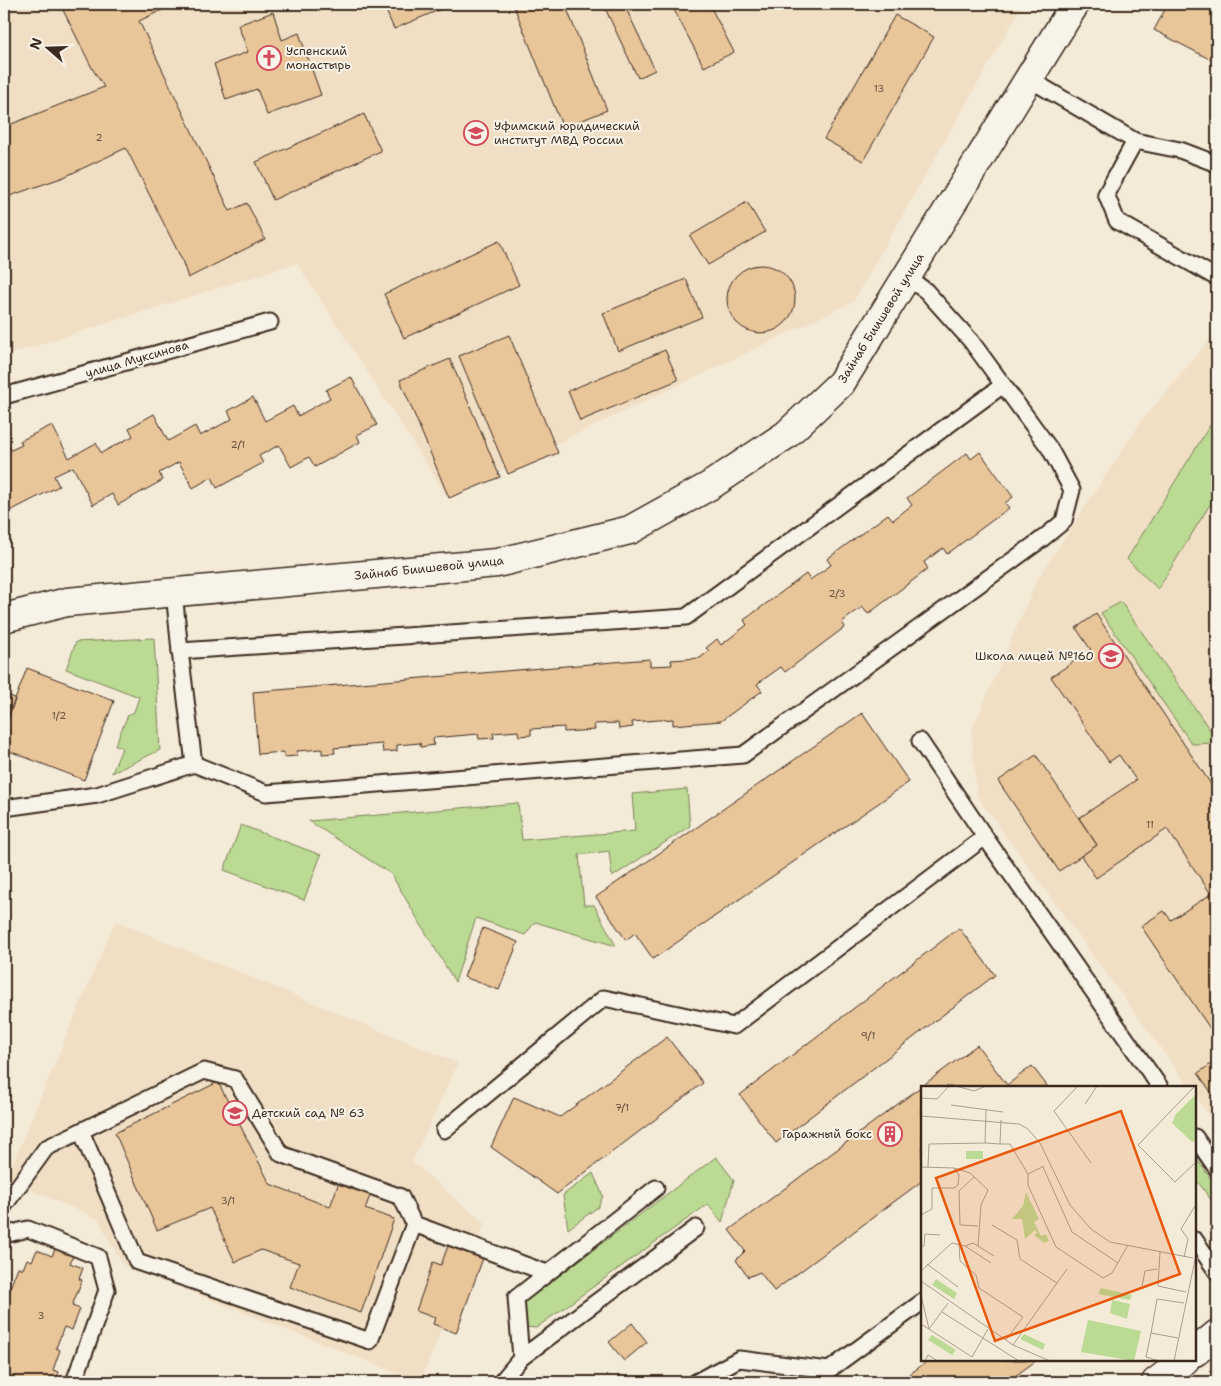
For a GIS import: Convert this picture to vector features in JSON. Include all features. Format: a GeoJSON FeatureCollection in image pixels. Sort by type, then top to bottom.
{"type":"FeatureCollection","features":[{"type":"Feature","properties":{"kind":"street","name":"Зайнаб Биишевой улица"},"geometry":{"type":"LineString","coordinates":[[4,618],[67,602],[497,564],[630,530],[711,485],[786,435],[842,383],[1074,4]]}},
{"type":"Feature","properties":{"kind":"street"},"geometry":{"type":"LineString","coordinates":[[1196,1351],[1217,1334]]}},
{"type":"Feature","properties":{"kind":"street"},"geometry":{"type":"LineString","coordinates":[[1156,1382],[1184,1361]]}},
{"type":"Feature","properties":{"kind":"lane"},"geometry":{"type":"LineString","coordinates":[[1028,79],[1135,141],[1180,150],[1217,164]]}},
{"type":"Feature","properties":{"kind":"lane"},"geometry":{"type":"LineString","coordinates":[[1135,141],[1106,194],[1117,221],[1217,278]]}},
{"type":"Feature","properties":{"kind":"lane"},"geometry":{"type":"LineString","coordinates":[[4,808],[97,795],[194,764],[266,793],[743,755],[1042,540],[1064,521],[1072,490],[1050,449],[970,341],[926,290],[907,277]]}},
{"type":"Feature","properties":{"kind":"lane","name":"улица Муксинова"},"geometry":{"type":"LineString","coordinates":[[4,396],[270,322]]}},
{"type":"Feature","properties":{"kind":"lane"},"geometry":{"type":"LineString","coordinates":[[180,651],[686,617],[1003,385]]}},
{"type":"Feature","properties":{"kind":"lane"},"geometry":{"type":"LineString","coordinates":[[174,592],[194,764]]}},
{"type":"Feature","properties":{"kind":"lane"},"geometry":{"type":"LineString","coordinates":[[920,742],[1159,1086]]}},
{"type":"Feature","properties":{"kind":"lane"},"geometry":{"type":"LineString","coordinates":[[444,1130],[604,998],[734,1026],[985,837]]}},
{"type":"Feature","properties":{"kind":"lane"},"geometry":{"type":"LineString","coordinates":[[4,1206],[46,1148],[204,1071],[235,1079],[281,1154],[401,1197],[414,1224],[547,1273]]}},
{"type":"Feature","properties":{"kind":"lane"},"geometry":{"type":"LineString","coordinates":[[81,1130],[137,1262],[370,1341],[414,1224]]}},
{"type":"Feature","properties":{"kind":"lane"},"geometry":{"type":"LineString","coordinates":[[1196,1138],[1217,1169]]}},
{"type":"Feature","properties":{"kind":"lane"},"geometry":{"type":"LineString","coordinates":[[521,1358],[516,1298],[656,1188]]}},
{"type":"Feature","properties":{"kind":"lane"},"geometry":{"type":"LineString","coordinates":[[501,1382],[521,1358],[696,1228]]}},
{"type":"Feature","properties":{"kind":"lane"},"geometry":{"type":"LineString","coordinates":[[4,1235],[28,1230],[98,1257],[107,1290],[74,1382]]}},
{"type":"Feature","properties":{"kind":"lane"},"geometry":{"type":"LineString","coordinates":[[1196,1241],[1217,1272]]}},
{"type":"Feature","properties":{"kind":"lane"},"geometry":{"type":"LineString","coordinates":[[696,1382],[740,1359],[829,1370],[921,1303]]}},
{"type":"Feature","properties":{"kind":"shaded area","name":"Уфимский юридический институт МВД России"},"geometry":{"type":"Polygon","coordinates":[[[4,4],[1023,4],[853,302],[447,496],[297,263],[4,356],[4,4]]]}},
{"type":"Feature","properties":{"kind":"shaded area","name":"Школа лицей №160"},"geometry":{"type":"Polygon","coordinates":[[[1217,331],[1217,1126],[1196,1097],[1196,1086],[1188,1086],[977,796],[971,732],[1037,580],[1140,423],[1217,331]]]}},
{"type":"Feature","properties":{"kind":"shaded area","name":"Детский сад № 63"},"geometry":{"type":"Polygon","coordinates":[[[115,921],[458,1063],[412,1162],[485,1223],[420,1382],[123,1265],[98,1219],[6,1179],[115,921]]]}},
{"type":"Feature","properties":{"kind":"green space"},"geometry":{"type":"Polygon","coordinates":[[[1217,414],[1217,493],[1158,589],[1127,559],[1217,414]]]}},
{"type":"Feature","properties":{"kind":"green space"},"geometry":{"type":"Polygon","coordinates":[[[1121,602],[1217,740],[1217,743],[1192,744],[1101,613],[1121,602]]]}},
{"type":"Feature","properties":{"kind":"green space"},"geometry":{"type":"Polygon","coordinates":[[[154,638],[160,750],[112,773],[122,748],[115,745],[128,715],[134,712],[139,697],[66,669],[76,642],[154,638]]]}},
{"type":"Feature","properties":{"kind":"green space"},"geometry":{"type":"Polygon","coordinates":[[[687,789],[690,826],[612,877],[609,851],[579,855],[584,905],[594,905],[616,946],[535,922],[525,935],[476,918],[455,982],[391,874],[309,821],[518,803],[522,840],[635,831],[632,794],[687,789]]]}},
{"type":"Feature","properties":{"kind":"green space"},"geometry":{"type":"Polygon","coordinates":[[[241,825],[321,855],[304,900],[224,870],[241,825]]]}},
{"type":"Feature","properties":{"kind":"green space"},"geometry":{"type":"Polygon","coordinates":[[[716,1157],[734,1180],[722,1222],[708,1204],[536,1328],[526,1327],[523,1303],[716,1157]]]}},
{"type":"Feature","properties":{"kind":"green space"},"geometry":{"type":"Polygon","coordinates":[[[1196,1158],[1217,1187],[1217,1208],[1196,1179],[1196,1158]]]}},
{"type":"Feature","properties":{"kind":"green space"},"geometry":{"type":"Polygon","coordinates":[[[593,1173],[603,1196],[598,1207],[568,1229],[563,1195],[593,1173]]]}},
{"type":"Feature","properties":{"kind":"building"},"geometry":{"type":"Polygon","coordinates":[[[60,4],[175,4],[139,21],[230,211],[247,203],[265,239],[188,278],[182,260],[126,148],[64,177],[4,198],[4,127],[104,87],[92,68],[60,4]]]}},
{"type":"Feature","properties":{"kind":"building"},"geometry":{"type":"Polygon","coordinates":[[[383,4],[453,4],[394,29],[383,4]]]}},
{"type":"Feature","properties":{"kind":"building"},"geometry":{"type":"Polygon","coordinates":[[[513,4],[565,4],[607,110],[563,128],[513,4]]]}},
{"type":"Feature","properties":{"kind":"building"},"geometry":{"type":"Polygon","coordinates":[[[603,4],[624,4],[655,70],[638,78],[603,4]]]}},
{"type":"Feature","properties":{"kind":"building"},"geometry":{"type":"Polygon","coordinates":[[[671,4],[709,4],[734,52],[704,67],[671,4]]]}},
{"type":"Feature","properties":{"kind":"building"},"geometry":{"type":"Polygon","coordinates":[[[1168,4],[1217,4],[1217,63],[1154,30],[1168,4]]]}},
{"type":"Feature","properties":{"kind":"building","name":"Успенский монастырь"},"geometry":{"type":"Polygon","coordinates":[[[273,12],[282,40],[299,33],[321,95],[267,115],[257,89],[226,100],[214,64],[248,52],[238,25],[273,12]]]}},
{"type":"Feature","properties":{"kind":"building"},"geometry":{"type":"Polygon","coordinates":[[[895,15],[934,37],[863,161],[824,139],[895,15]]]}},
{"type":"Feature","properties":{"kind":"building"},"geometry":{"type":"Polygon","coordinates":[[[364,114],[381,151],[273,200],[256,162],[364,114]]]}},
{"type":"Feature","properties":{"kind":"building"},"geometry":{"type":"Polygon","coordinates":[[[747,202],[765,232],[708,265],[690,236],[747,202]]]}},
{"type":"Feature","properties":{"kind":"building"},"geometry":{"type":"Polygon","coordinates":[[[499,241],[519,285],[404,338],[384,294],[499,241]]]}},
{"type":"Feature","properties":{"kind":"building"},"geometry":{"type":"Polygon","coordinates":[[[768,265],[780,271],[789,280],[795,292],[793,312],[785,323],[768,333],[754,333],[737,323],[729,312],[727,292],[737,275],[748,267],[768,265]]]}},
{"type":"Feature","properties":{"kind":"building"},"geometry":{"type":"Polygon","coordinates":[[[686,279],[702,317],[618,351],[603,313],[686,279]]]}},
{"type":"Feature","properties":{"kind":"building"},"geometry":{"type":"Polygon","coordinates":[[[509,335],[558,453],[508,474],[459,356],[509,335]]]}},
{"type":"Feature","properties":{"kind":"building"},"geometry":{"type":"Polygon","coordinates":[[[665,350],[678,380],[580,421],[568,391],[665,350]]]}},
{"type":"Feature","properties":{"kind":"building"},"geometry":{"type":"Polygon","coordinates":[[[450,359],[500,477],[449,498],[400,380],[450,359]]]}},
{"type":"Feature","properties":{"kind":"building"},"geometry":{"type":"Polygon","coordinates":[[[351,377],[377,425],[357,435],[360,442],[315,467],[309,457],[291,467],[279,445],[259,456],[263,463],[217,488],[212,477],[193,488],[179,462],[159,473],[163,480],[118,505],[112,494],[93,505],[73,467],[54,476],[59,486],[10,511],[4,497],[4,435],[11,450],[22,445],[20,441],[52,425],[69,458],[96,443],[101,453],[133,436],[129,428],[154,414],[168,441],[195,426],[200,436],[232,419],[228,411],[253,397],[265,421],[293,406],[298,416],[330,398],[326,390],[351,377]]]}},
{"type":"Feature","properties":{"kind":"building"},"geometry":{"type":"Polygon","coordinates":[[[980,452],[1013,497],[1005,503],[1009,508],[947,554],[943,548],[924,562],[928,569],[868,614],[862,607],[842,622],[845,627],[785,672],[781,667],[757,684],[762,691],[721,721],[673,725],[673,719],[632,722],[633,727],[619,729],[618,723],[594,724],[595,730],[564,732],[564,727],[531,729],[531,735],[519,736],[518,731],[493,733],[494,738],[479,739],[478,734],[433,738],[434,745],[421,747],[420,743],[397,745],[397,751],[383,752],[382,744],[334,748],[335,753],[322,754],[322,749],[297,751],[297,756],[284,757],[284,752],[258,754],[253,692],[650,659],[650,666],[672,665],[671,660],[700,658],[709,651],[706,648],[717,639],[721,645],[747,625],[744,620],[806,574],[810,580],[831,565],[827,559],[888,514],[893,520],[912,505],[907,498],[967,453],[971,459],[980,452]]]}},
{"type":"Feature","properties":{"kind":"building"},"geometry":{"type":"Polygon","coordinates":[[[1096,614],[1217,793],[1217,904],[1212,907],[1217,915],[1217,1039],[1141,926],[1164,911],[1171,920],[1211,894],[1167,829],[1096,878],[1081,856],[1097,845],[1079,818],[1136,780],[1119,755],[1109,762],[1051,677],[1091,650],[1076,628],[1096,614]]]}},
{"type":"Feature","properties":{"kind":"building"},"geometry":{"type":"Polygon","coordinates":[[[27,668],[114,701],[84,780],[4,749],[4,729],[27,668]]]}},
{"type":"Feature","properties":{"kind":"building"},"geometry":{"type":"Polygon","coordinates":[[[4,694],[15,698],[4,729],[4,694]]]}},
{"type":"Feature","properties":{"kind":"building"},"geometry":{"type":"Polygon","coordinates":[[[862,713],[909,782],[653,959],[635,933],[626,940],[596,897],[862,713]]]}},
{"type":"Feature","properties":{"kind":"building"},"geometry":{"type":"Polygon","coordinates":[[[1036,755],[1097,845],[1059,871],[998,781],[1036,755]]]}},
{"type":"Feature","properties":{"kind":"building"},"geometry":{"type":"Polygon","coordinates":[[[483,928],[518,942],[499,990],[464,977],[483,928]]]}},
{"type":"Feature","properties":{"kind":"building"},"geometry":{"type":"Polygon","coordinates":[[[959,928],[995,975],[776,1143],[740,1095],[959,928]]]}},
{"type":"Feature","properties":{"kind":"building"},"geometry":{"type":"Polygon","coordinates":[[[667,1037],[703,1083],[557,1194],[491,1147],[514,1097],[560,1117],[667,1037]]]}},
{"type":"Feature","properties":{"kind":"building","name":"Гаражный бокс"},"geometry":{"type":"Polygon","coordinates":[[[977,1045],[1007,1085],[1032,1066],[1047,1086],[922,1086],[977,1045]]]}},
{"type":"Feature","properties":{"kind":"building"},"geometry":{"type":"Polygon","coordinates":[[[1217,1060],[1217,1101],[1198,1073],[1217,1060]]]}},
{"type":"Feature","properties":{"kind":"building"},"geometry":{"type":"Polygon","coordinates":[[[218,1082],[270,1184],[330,1207],[339,1182],[371,1193],[365,1209],[394,1219],[361,1313],[290,1287],[299,1263],[261,1250],[235,1262],[210,1208],[157,1230],[115,1133],[218,1082]]]}},
{"type":"Feature","properties":{"kind":"building","name":"Гаражный бокс"},"geometry":{"type":"Polygon","coordinates":[[[921,1087],[921,1182],[774,1291],[760,1272],[748,1277],[736,1260],[745,1251],[729,1230],[921,1087]]]}},
{"type":"Feature","properties":{"kind":"building"},"geometry":{"type":"Polygon","coordinates":[[[448,1246],[483,1258],[456,1333],[433,1324],[435,1318],[416,1311],[433,1262],[441,1265],[448,1246]]]}},
{"type":"Feature","properties":{"kind":"building"},"geometry":{"type":"Polygon","coordinates":[[[55,1249],[73,1256],[70,1263],[83,1268],[79,1279],[82,1280],[72,1306],[80,1309],[72,1330],[64,1327],[56,1348],[60,1350],[53,1370],[59,1372],[55,1382],[4,1382],[4,1303],[18,1267],[23,1269],[27,1259],[32,1261],[37,1250],[52,1256],[55,1249]]]}},
{"type":"Feature","properties":{"kind":"building"},"geometry":{"type":"Polygon","coordinates":[[[632,1323],[647,1342],[624,1361],[609,1342],[632,1323]]]}},
{"type":"Feature","properties":{"kind":"building"},"geometry":{"type":"Polygon","coordinates":[[[928,1361],[1036,1361],[1007,1382],[899,1382],[928,1361]]]}},
{"type":"Feature","properties":{"kind":"place","name":"Успенский монастырь"},"geometry":{"type":"Point","coordinates":[269,58]}},
{"type":"Feature","properties":{"kind":"place","name":"Уфимский юридический институт МВД России"},"geometry":{"type":"Point","coordinates":[476,133]}},
{"type":"Feature","properties":{"kind":"place","name":"Школа лицей №160"},"geometry":{"type":"Point","coordinates":[1111,656]}},
{"type":"Feature","properties":{"kind":"place","name":"Детский сад № 63"},"geometry":{"type":"Point","coordinates":[235,1113]}},
{"type":"Feature","properties":{"kind":"place","name":"Гаражный бокс"},"geometry":{"type":"Point","coordinates":[890,1134]}}]}
